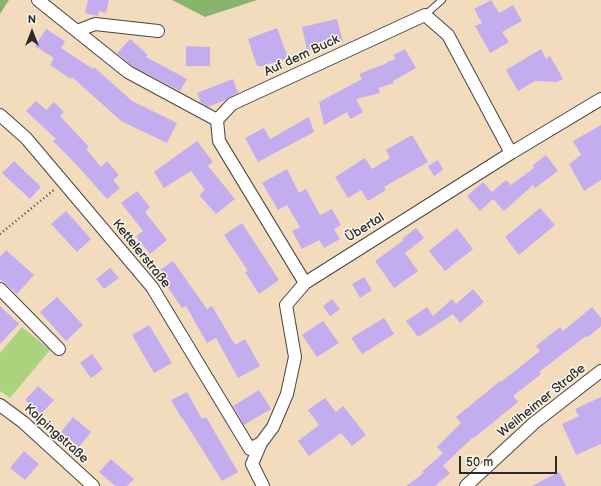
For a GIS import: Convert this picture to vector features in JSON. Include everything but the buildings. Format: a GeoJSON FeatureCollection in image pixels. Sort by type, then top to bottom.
{"type":"FeatureCollection","features":[{"type":"Feature","properties":{"kind":"street"},"geometry":{"type":"LineString","coordinates":[[38,0],[128,72],[217,120],[218,141],[305,283]]}},
{"type":"Feature","properties":{"kind":"street"},"geometry":{"type":"LineString","coordinates":[[424,15],[448,35],[511,153]]}},
{"type":"Feature","properties":{"kind":"street","name":"Auf dem Buck"},"geometry":{"type":"LineString","coordinates":[[217,120],[232,104],[424,15]]}},
{"type":"Feature","properties":{"kind":"street"},"geometry":{"type":"LineString","coordinates":[[77,31],[95,24],[158,31]]}},
{"type":"Feature","properties":{"kind":"street","name":"Übertal"},"geometry":{"type":"LineString","coordinates":[[250,449],[261,443],[273,427],[287,394],[295,357],[286,305],[305,283],[511,153],[601,99]]}},
{"type":"Feature","properties":{"kind":"street","name":"Kettelerstraße"},"geometry":{"type":"LineString","coordinates":[[0,115],[26,138],[152,287],[250,449]]}},
{"type":"Feature","properties":{"kind":"street"},"geometry":{"type":"LineString","coordinates":[[0,289],[58,349]]}},
{"type":"Feature","properties":{"kind":"street","name":"Weilheimer Straße"},"geometry":{"type":"LineString","coordinates":[[466,486],[534,423],[601,371]]}},
{"type":"Feature","properties":{"kind":"street","name":"Kolpingstraße"},"geometry":{"type":"LineString","coordinates":[[0,405],[24,422],[93,486]]}},
{"type":"Feature","properties":{"kind":"street"},"geometry":{"type":"LineString","coordinates":[[261,443],[252,464],[263,486]]}},
{"type":"Feature","properties":{"kind":"lane"},"geometry":{"type":"LineString","coordinates":[[424,15],[442,0]]}},
{"type":"Feature","properties":{"kind":"path"},"geometry":{"type":"LineString","coordinates":[[0,234],[63,182]]}},
{"type":"Feature","properties":{"kind":"green space"},"geometry":{"type":"Polygon","coordinates":[[[0,0],[9,0],[0,14],[0,0]]]}},
{"type":"Feature","properties":{"kind":"green space"},"geometry":{"type":"Polygon","coordinates":[[[172,0],[257,0],[205,17],[172,0]]]}},
{"type":"Feature","properties":{"kind":"green space"},"geometry":{"type":"Polygon","coordinates":[[[22,327],[50,350],[10,398],[0,391],[0,353],[22,327]]]}}]}
